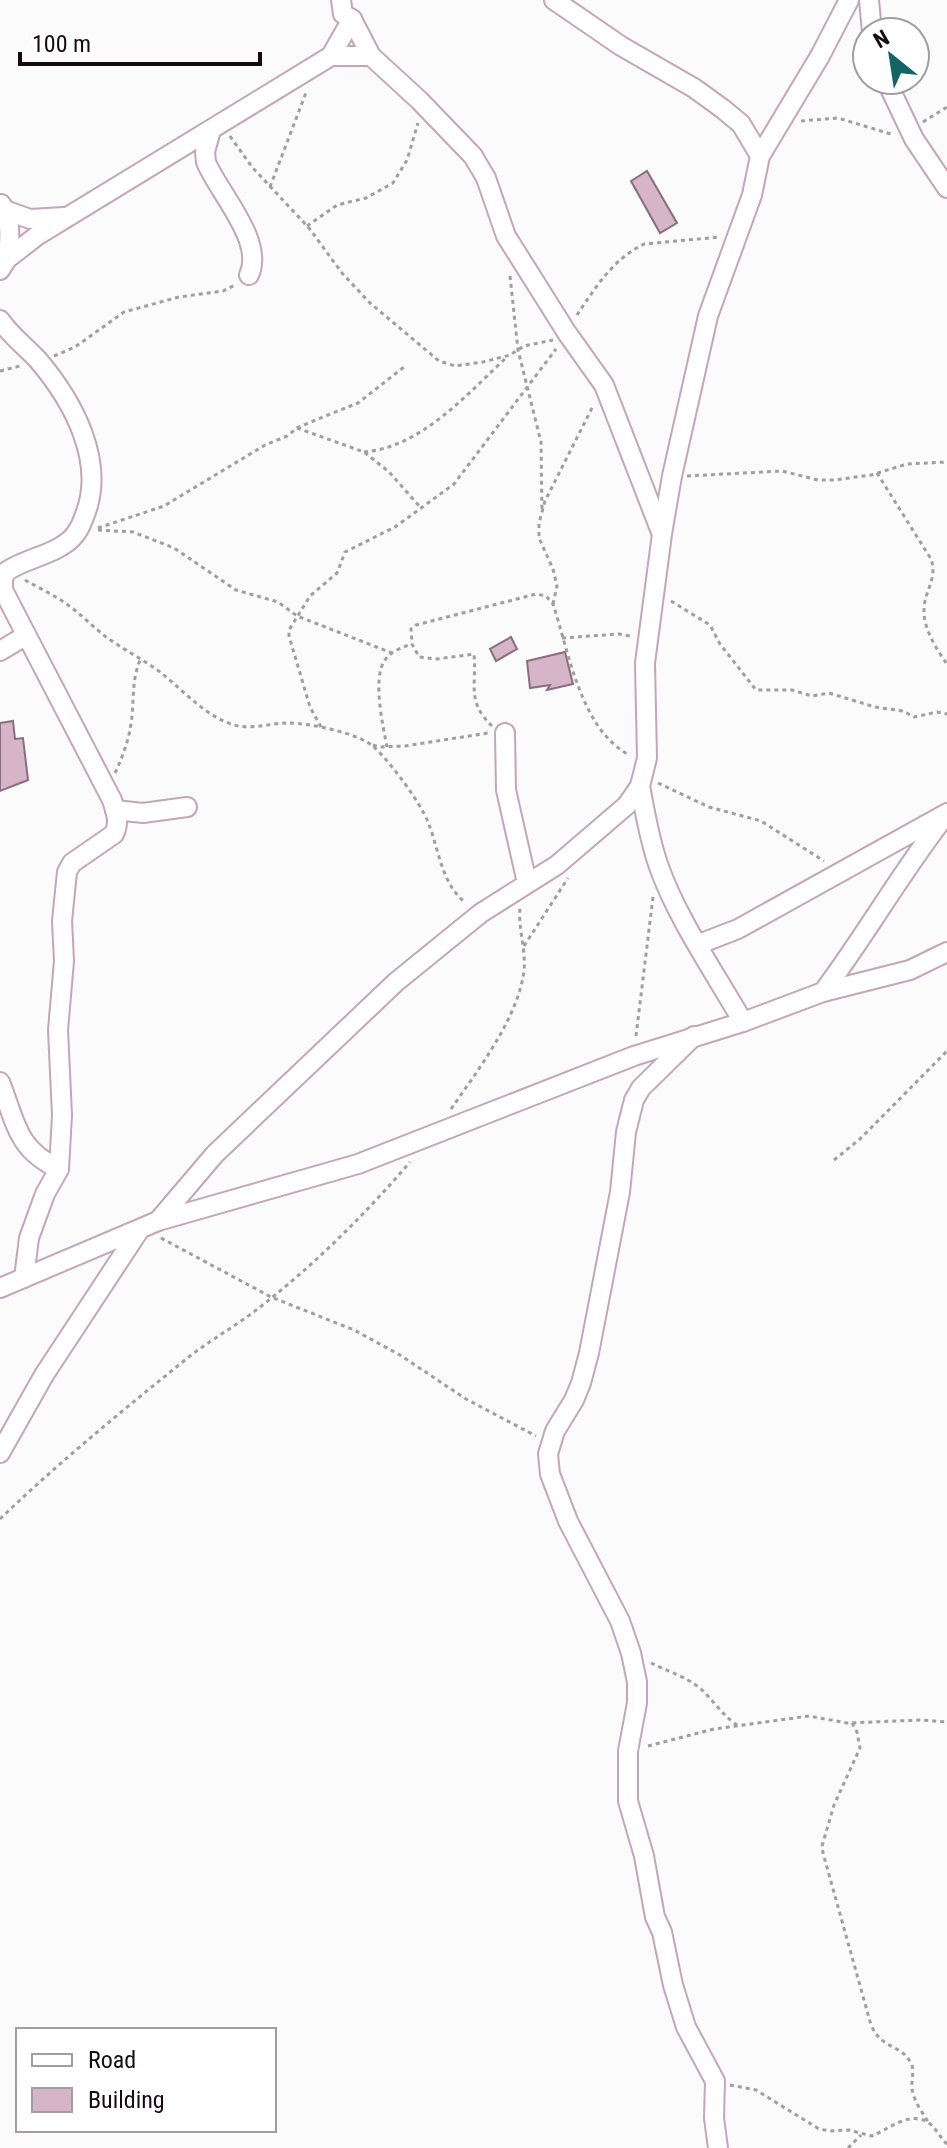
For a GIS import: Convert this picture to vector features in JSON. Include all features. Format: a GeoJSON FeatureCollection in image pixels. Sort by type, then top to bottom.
{"type":"FeatureCollection","features":[{"type":"Feature","properties":{"kind":"street"},"geometry":{"type":"LineString","coordinates":[[341,0],[343,14],[352,19],[371,56],[473,156],[486,178],[506,236],[565,334],[604,385],[662,534]]}},
{"type":"Feature","properties":{"kind":"street"},"geometry":{"type":"LineString","coordinates":[[554,0],[723,109],[741,124],[760,156]]}},
{"type":"Feature","properties":{"kind":"street"},"geometry":{"type":"LineString","coordinates":[[743,1022],[671,896],[658,866],[648,830],[644,774],[645,663],[672,476],[708,316],[752,195],[760,156],[820,56],[849,0]]}},
{"type":"Feature","properties":{"kind":"street"},"geometry":{"type":"LineString","coordinates":[[4,265],[38,235],[331,56],[352,19]]}},
{"type":"Feature","properties":{"kind":"street"},"geometry":{"type":"LineString","coordinates":[[331,56],[371,56]]}},
{"type":"Feature","properties":{"kind":"street"},"geometry":{"type":"LineString","coordinates":[[894,96],[912,134],[947,188]]}},
{"type":"Feature","properties":{"kind":"street"},"geometry":{"type":"LineString","coordinates":[[216,127],[205,152],[206,162],[242,227],[252,254],[249,275]]}},
{"type":"Feature","properties":{"kind":"street"},"geometry":{"type":"LineString","coordinates":[[3,206],[30,219],[71,216]]}},
{"type":"Feature","properties":{"kind":"street"},"geometry":{"type":"LineString","coordinates":[[3,206],[9,244],[4,265]]}},
{"type":"Feature","properties":{"kind":"street"},"geometry":{"type":"LineString","coordinates":[[0,320],[64,394],[89,454],[92,491],[86,514],[72,538],[7,571],[3,578],[4,594],[114,805],[118,826],[114,834],[72,863],[67,872],[58,1030],[62,1115],[59,1169],[45,1194],[29,1238],[24,1278]]}},
{"type":"Feature","properties":{"kind":"street"},"geometry":{"type":"LineString","coordinates":[[0,651],[25,636]]}},
{"type":"Feature","properties":{"kind":"street"},"geometry":{"type":"LineString","coordinates":[[505,733],[506,790],[526,884]]}},
{"type":"Feature","properties":{"kind":"street"},"geometry":{"type":"LineString","coordinates":[[0,1453],[44,1375],[150,1224],[215,1154],[396,982],[481,913],[557,865],[585,843],[627,805],[644,774]]}},
{"type":"Feature","properties":{"kind":"street"},"geometry":{"type":"LineString","coordinates":[[114,805],[143,813],[187,807]]}},
{"type":"Feature","properties":{"kind":"street"},"geometry":{"type":"LineString","coordinates":[[699,944],[738,929],[947,813]]}},
{"type":"Feature","properties":{"kind":"street"},"geometry":{"type":"LineString","coordinates":[[823,992],[858,946],[904,869],[947,813]]}},
{"type":"Feature","properties":{"kind":"street"},"geometry":{"type":"LineString","coordinates":[[0,1288],[150,1224],[358,1164],[634,1056],[743,1022],[823,992],[910,970],[947,952]]}},
{"type":"Feature","properties":{"kind":"street"},"geometry":{"type":"LineString","coordinates":[[694,1036],[641,1088],[634,1100],[589,1353],[574,1400],[550,1444],[549,1465],[557,1494],[580,1546],[620,1621],[637,1682],[637,1703],[628,1751],[628,1801],[644,1856],[655,1917],[662,1932],[686,2027],[715,2081],[714,2118],[718,2148]]}},
{"type":"Feature","properties":{"kind":"street"},"geometry":{"type":"LineString","coordinates":[[0,1082],[21,1138],[39,1160],[59,1169]]}},
{"type":"Feature","properties":{"kind":"path"},"geometry":{"type":"LineString","coordinates":[[270,187],[309,85]]}},
{"type":"Feature","properties":{"kind":"path"},"geometry":{"type":"LineString","coordinates":[[307,226],[326,211],[345,202],[366,198],[396,180],[413,142],[419,100]]}},
{"type":"Feature","properties":{"kind":"path"},"geometry":{"type":"LineString","coordinates":[[777,125],[816,118],[838,118],[879,132],[912,134],[947,107]]}},
{"type":"Feature","properties":{"kind":"path"},"geometry":{"type":"LineString","coordinates":[[216,127],[307,226],[342,273],[370,303],[439,361],[446,365],[465,365],[510,355]]}},
{"type":"Feature","properties":{"kind":"path"},"geometry":{"type":"LineString","coordinates":[[322,729],[310,707],[289,630],[310,596],[337,573],[345,552],[380,536],[422,509],[467,471],[551,358],[597,285],[627,253],[644,244],[713,239],[738,232]]}},
{"type":"Feature","properties":{"kind":"path"},"geometry":{"type":"LineString","coordinates":[[37,360],[67,351],[124,312],[179,297],[223,291],[249,275]]}},
{"type":"Feature","properties":{"kind":"path"},"geometry":{"type":"LineString","coordinates":[[510,275],[518,350],[541,442],[542,511],[539,538],[557,586],[553,604]]}},
{"type":"Feature","properties":{"kind":"path"},"geometry":{"type":"LineString","coordinates":[[364,452],[397,443],[446,413],[518,350],[565,334]]}},
{"type":"Feature","properties":{"kind":"path"},"geometry":{"type":"LineString","coordinates":[[392,653],[297,616],[278,602],[249,595],[226,584],[174,548],[133,532],[93,530],[164,506],[297,428],[358,403],[404,367]]}},
{"type":"Feature","properties":{"kind":"path"},"geometry":{"type":"LineString","coordinates":[[542,511],[569,448],[604,385]]}},
{"type":"Feature","properties":{"kind":"path"},"geometry":{"type":"LineString","coordinates":[[297,428],[364,452],[389,472],[422,509]]}},
{"type":"Feature","properties":{"kind":"path"},"geometry":{"type":"LineString","coordinates":[[672,476],[782,471],[818,480],[834,480],[907,464],[947,462]]}},
{"type":"Feature","properties":{"kind":"path"},"geometry":{"type":"LineString","coordinates":[[877,473],[931,559],[933,580],[927,595],[925,618],[929,632],[947,664]]}},
{"type":"Feature","properties":{"kind":"path"},"geometry":{"type":"LineString","coordinates":[[7,571],[71,607],[111,641],[141,658],[184,695],[234,725],[250,728],[288,723],[387,747],[497,731],[475,703],[474,654],[437,659],[419,657],[410,635],[416,625],[536,594],[546,596],[553,604],[578,691],[591,714],[644,774],[663,787],[709,807],[761,821],[840,872]]}},
{"type":"Feature","properties":{"kind":"path"},"geometry":{"type":"LineString","coordinates":[[655,590],[710,625],[720,644],[756,690],[792,690],[812,696],[829,693],[875,707],[903,711],[914,717],[937,712],[947,714]]}},
{"type":"Feature","properties":{"kind":"path"},"geometry":{"type":"LineString","coordinates":[[562,638],[619,634],[648,639]]}},
{"type":"Feature","properties":{"kind":"path"},"geometry":{"type":"LineString","coordinates":[[387,747],[379,681],[382,664],[392,653],[412,644]]}},
{"type":"Feature","properties":{"kind":"path"},"geometry":{"type":"LineString","coordinates":[[114,805],[114,775],[127,744],[134,674],[141,658]]}},
{"type":"Feature","properties":{"kind":"path"},"geometry":{"type":"LineString","coordinates":[[370,743],[416,798],[428,821],[441,864],[459,897],[481,913]]}},
{"type":"Feature","properties":{"kind":"path"},"geometry":{"type":"LineString","coordinates":[[524,946],[567,879],[585,843]]}},
{"type":"Feature","properties":{"kind":"path"},"geometry":{"type":"LineString","coordinates":[[634,1056],[658,866]]}},
{"type":"Feature","properties":{"kind":"path"},"geometry":{"type":"LineString","coordinates":[[435,1134],[508,1018],[519,994],[524,970],[524,946],[519,913],[526,884]]}},
{"type":"Feature","properties":{"kind":"path"},"geometry":{"type":"LineString","coordinates":[[834,1160],[860,1139],[947,1051]]}},
{"type":"Feature","properties":{"kind":"path"},"geometry":{"type":"LineString","coordinates":[[0,1519],[90,1439],[188,1358],[271,1297],[348,1230],[415,1157]]}},
{"type":"Feature","properties":{"kind":"path"},"geometry":{"type":"LineString","coordinates":[[150,1224],[271,1297],[354,1330],[400,1355],[466,1399],[550,1444]]}},
{"type":"Feature","properties":{"kind":"path"},"geometry":{"type":"LineString","coordinates":[[628,1646],[644,1659],[691,1682],[737,1725]]}},
{"type":"Feature","properties":{"kind":"path"},"geometry":{"type":"LineString","coordinates":[[628,1751],[737,1725],[809,1716],[852,1723],[947,1722]]}},
{"type":"Feature","properties":{"kind":"path"},"geometry":{"type":"LineString","coordinates":[[852,1723],[860,1748],[834,1805],[822,1846],[823,1853],[871,2025],[881,2042],[896,2048],[910,2061],[912,2090],[928,2122],[945,2145]]}},
{"type":"Feature","properties":{"kind":"path"},"geometry":{"type":"LineString","coordinates":[[715,2081],[756,2090],[819,2129],[849,2130],[872,2136],[909,2119],[928,2122]]}},
{"type":"Feature","properties":{"kind":"path"},"geometry":{"type":"LineString","coordinates":[[848,2148],[861,2135]]}},
{"type":"Feature","properties":{"kind":"building"},"geometry":{"type":"Polygon","coordinates":[[[647,171],[677,223],[660,233],[631,181],[647,171]]]}},
{"type":"Feature","properties":{"kind":"building"},"geometry":{"type":"Polygon","coordinates":[[[511,637],[517,649],[496,661],[490,649],[511,637]]]}},
{"type":"Feature","properties":{"kind":"building"},"geometry":{"type":"Polygon","coordinates":[[[565,652],[573,684],[547,690],[550,685],[530,688],[527,661],[565,652]]]}},
{"type":"Feature","properties":{"kind":"building"},"geometry":{"type":"Polygon","coordinates":[[[13,721],[15,739],[23,738],[28,780],[0,791],[0,723],[13,721]]]}}]}
